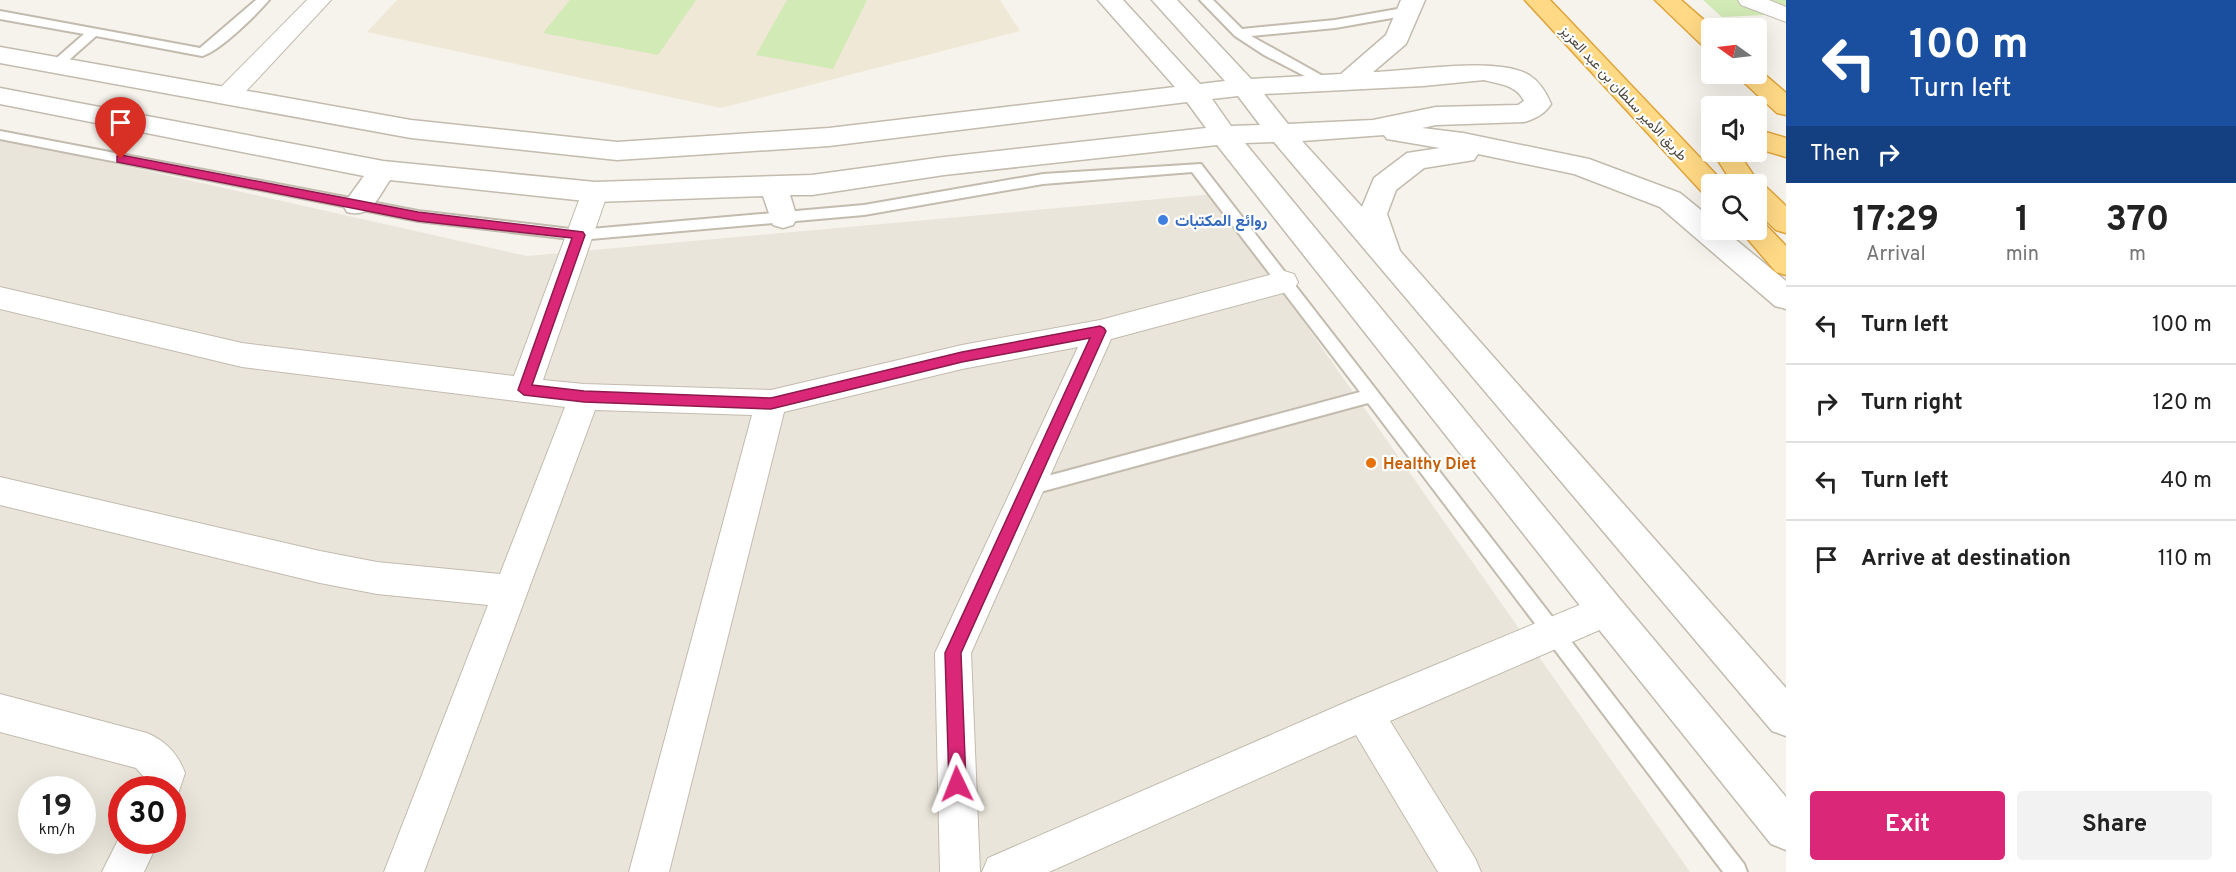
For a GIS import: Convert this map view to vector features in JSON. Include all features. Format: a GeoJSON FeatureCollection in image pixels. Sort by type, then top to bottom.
{"type":"FeatureCollection","features":[{"type":"Feature","properties":{"kind":"highway","name":"طريق الأمير سلطان بن عبد العزيز"},"geometry":{"type":"LineString","coordinates":[[1537,0],[1702,174]]}},
{"type":"Feature","properties":{"kind":"highway"},"geometry":{"type":"LineString","coordinates":[[1667,0],[1701,31]]}},
{"type":"Feature","properties":{"kind":"highway"},"geometry":{"type":"LineString","coordinates":[[1760,84],[1786,107]]}},
{"type":"Feature","properties":{"kind":"highway"},"geometry":{"type":"LineString","coordinates":[[1767,142],[1786,148]]}},
{"type":"Feature","properties":{"kind":"highway"},"geometry":{"type":"LineString","coordinates":[[1767,205],[1786,223]]}},
{"type":"Feature","properties":{"kind":"highway"},"geometry":{"type":"LineString","coordinates":[[1763,240],[1786,264]]}},
{"type":"Feature","properties":{"kind":"street"},"geometry":{"type":"LineString","coordinates":[[227,96],[320,0]]}},
{"type":"Feature","properties":{"kind":"street"},"geometry":{"type":"LineString","coordinates":[[1110,0],[1194,93],[1224,135],[1606,610],[1786,829]]}},
{"type":"Feature","properties":{"kind":"street"},"geometry":{"type":"LineString","coordinates":[[1164,0],[1245,87],[1280,132],[1786,717]]}},
{"type":"Feature","properties":{"kind":"street"},"geometry":{"type":"LineString","coordinates":[[1749,0],[1786,15]]}},
{"type":"Feature","properties":{"kind":"street"},"geometry":{"type":"LineString","coordinates":[[1337,82],[1397,39],[1411,5]]}},
{"type":"Feature","properties":{"kind":"street"},"geometry":{"type":"LineString","coordinates":[[0,55],[411,129],[617,151],[829,137],[1245,87],[1484,72],[1519,80],[1533,92],[1538,105],[1524,113],[1437,116],[1373,129],[1224,135],[944,166],[812,185],[595,192],[383,170],[0,96]]}},
{"type":"Feature","properties":{"kind":"street"},"geometry":{"type":"LineString","coordinates":[[1373,129],[1501,150],[1580,166],[1670,200],[1786,298]]}},
{"type":"Feature","properties":{"kind":"street"},"geometry":{"type":"LineString","coordinates":[[1388,257],[1373,214],[1384,185],[1417,160],[1501,150]]}},
{"type":"Feature","properties":{"kind":"street"},"geometry":{"type":"LineString","coordinates":[[357,205],[383,170]]}},
{"type":"Feature","properties":{"kind":"street"},"geometry":{"type":"LineString","coordinates":[[774,186],[783,218]]}},
{"type":"Feature","properties":{"kind":"street"},"geometry":{"type":"LineString","coordinates":[[524,390],[595,192]]}},
{"type":"Feature","properties":{"kind":"street"},"geometry":{"type":"LineString","coordinates":[[0,298],[242,355],[584,397],[771,404],[962,357],[1100,331],[1284,282]]}},
{"type":"Feature","properties":{"kind":"street"},"geometry":{"type":"LineString","coordinates":[[960,872],[953,653],[1100,331]]}},
{"type":"Feature","properties":{"kind":"street"},"geometry":{"type":"LineString","coordinates":[[404,872],[584,397]]}},
{"type":"Feature","properties":{"kind":"street"},"geometry":{"type":"LineString","coordinates":[[649,872],[771,404]]}},
{"type":"Feature","properties":{"kind":"street"},"geometry":{"type":"LineString","coordinates":[[0,491],[320,567],[377,578],[510,591]]}},
{"type":"Feature","properties":{"kind":"street"},"geometry":{"type":"LineString","coordinates":[[1002,872],[1364,713],[1606,610]]}},
{"type":"Feature","properties":{"kind":"street"},"geometry":{"type":"LineString","coordinates":[[0,713],[147,753],[166,773],[165,776]]}},
{"type":"Feature","properties":{"kind":"street"},"geometry":{"type":"LineString","coordinates":[[1364,713],[1461,872]]}},
{"type":"Feature","properties":{"kind":"street"},"geometry":{"type":"LineString","coordinates":[[122,872],[132,854]]}},
{"type":"Feature","properties":{"kind":"lane"},"geometry":{"type":"LineString","coordinates":[[0,15],[202,52],[213,45],[263,0]]}},
{"type":"Feature","properties":{"kind":"lane"},"geometry":{"type":"LineString","coordinates":[[1206,0],[1239,33],[1268,52],[1337,82]]}},
{"type":"Feature","properties":{"kind":"lane"},"geometry":{"type":"LineString","coordinates":[[1239,33],[1335,24],[1411,5]]}},
{"type":"Feature","properties":{"kind":"lane"},"geometry":{"type":"LineString","coordinates":[[56,65],[93,32]]}},
{"type":"Feature","properties":{"kind":"lane"},"geometry":{"type":"LineString","coordinates":[[0,135],[418,216],[579,235],[864,210],[1043,179],[1196,167],[1736,872]]}},
{"type":"Feature","properties":{"kind":"lane"},"geometry":{"type":"LineString","coordinates":[[1029,488],[1371,396]]}},
{"type":"Feature","properties":{"kind":"shaded area"},"geometry":{"type":"Polygon","coordinates":[[[397,0],[1000,0],[1020,31],[721,108],[367,32],[397,0]]]}},
{"type":"Feature","properties":{"kind":"shaded area"},"geometry":{"type":"Polygon","coordinates":[[[0,138],[527,256],[1214,194],[1690,872],[0,872],[0,138]]]}},
{"type":"Feature","properties":{"kind":"green space"},"geometry":{"type":"Polygon","coordinates":[[[570,0],[696,0],[658,55],[543,33],[570,0]]]}},
{"type":"Feature","properties":{"kind":"green space"},"geometry":{"type":"Polygon","coordinates":[[[787,0],[867,0],[833,69],[756,55],[787,0]]]}},
{"type":"Feature","properties":{"kind":"green space"},"geometry":{"type":"Polygon","coordinates":[[[1703,0],[1786,0],[1786,14],[1722,17],[1703,0]]]}},
{"type":"Feature","properties":{"kind":"place","name":"روائع المكتبات"},"geometry":{"type":"Point","coordinates":[1163,220]}},
{"type":"Feature","properties":{"kind":"place","name":"Healthy Diet"},"geometry":{"type":"Point","coordinates":[1371,463]}},
{"type":"Feature","properties":{"kind":"route"},"geometry":{"type":"LineString","coordinates":[[121,159],[418,216],[579,235],[524,390],[584,397],[771,404],[962,357],[1100,331],[953,653],[957,784]]}}]}
